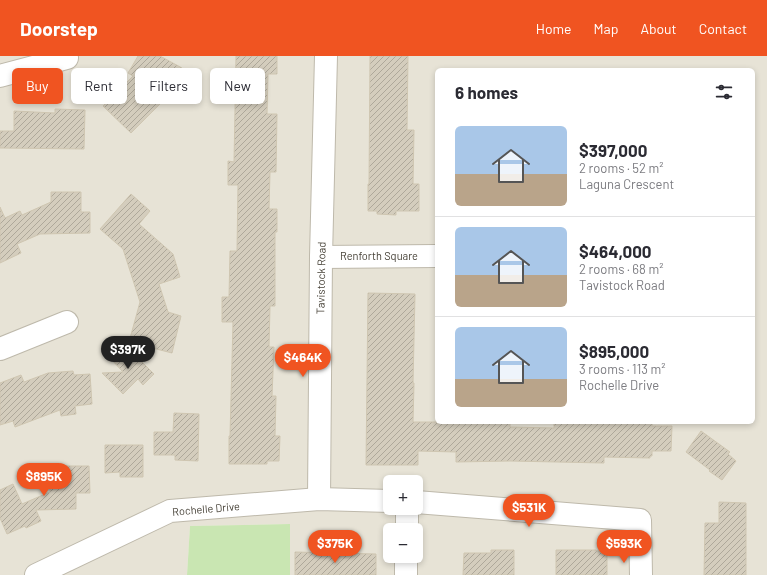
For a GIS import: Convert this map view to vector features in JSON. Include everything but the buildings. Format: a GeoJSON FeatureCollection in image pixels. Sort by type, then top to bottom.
{"type":"FeatureCollection","features":[{"type":"Feature","properties":{"kind":"street","name":"Tavistock Road"},"geometry":{"type":"LineString","coordinates":[[319,499],[326,56]]}},
{"type":"Feature","properties":{"kind":"street"},"geometry":{"type":"LineString","coordinates":[[0,76],[67,58]]}},
{"type":"Feature","properties":{"kind":"street","name":"Renforth Square"},"geometry":{"type":"LineString","coordinates":[[322,257],[435,256]]}},
{"type":"Feature","properties":{"kind":"street"},"geometry":{"type":"LineString","coordinates":[[0,349],[67,322]]}},
{"type":"Feature","properties":{"kind":"street","name":"Rochelle Drive"},"geometry":{"type":"LineString","coordinates":[[36,575],[170,511],[319,499],[383,501]]}},
{"type":"Feature","properties":{"kind":"street"},"geometry":{"type":"LineString","coordinates":[[423,503],[640,520],[641,575]]}},
{"type":"Feature","properties":{"kind":"street"},"geometry":{"type":"LineString","coordinates":[[406,563],[406,575]]}},
{"type":"Feature","properties":{"kind":"shaded area"},"geometry":{"type":"Polygon","coordinates":[[[0,56],[767,56],[767,575],[290,575],[290,524],[190,526],[187,575],[0,575],[0,56]]]}},
{"type":"Feature","properties":{"kind":"green space"},"geometry":{"type":"Polygon","coordinates":[[[290,524],[290,575],[187,575],[190,526],[290,524]]]}}]}
